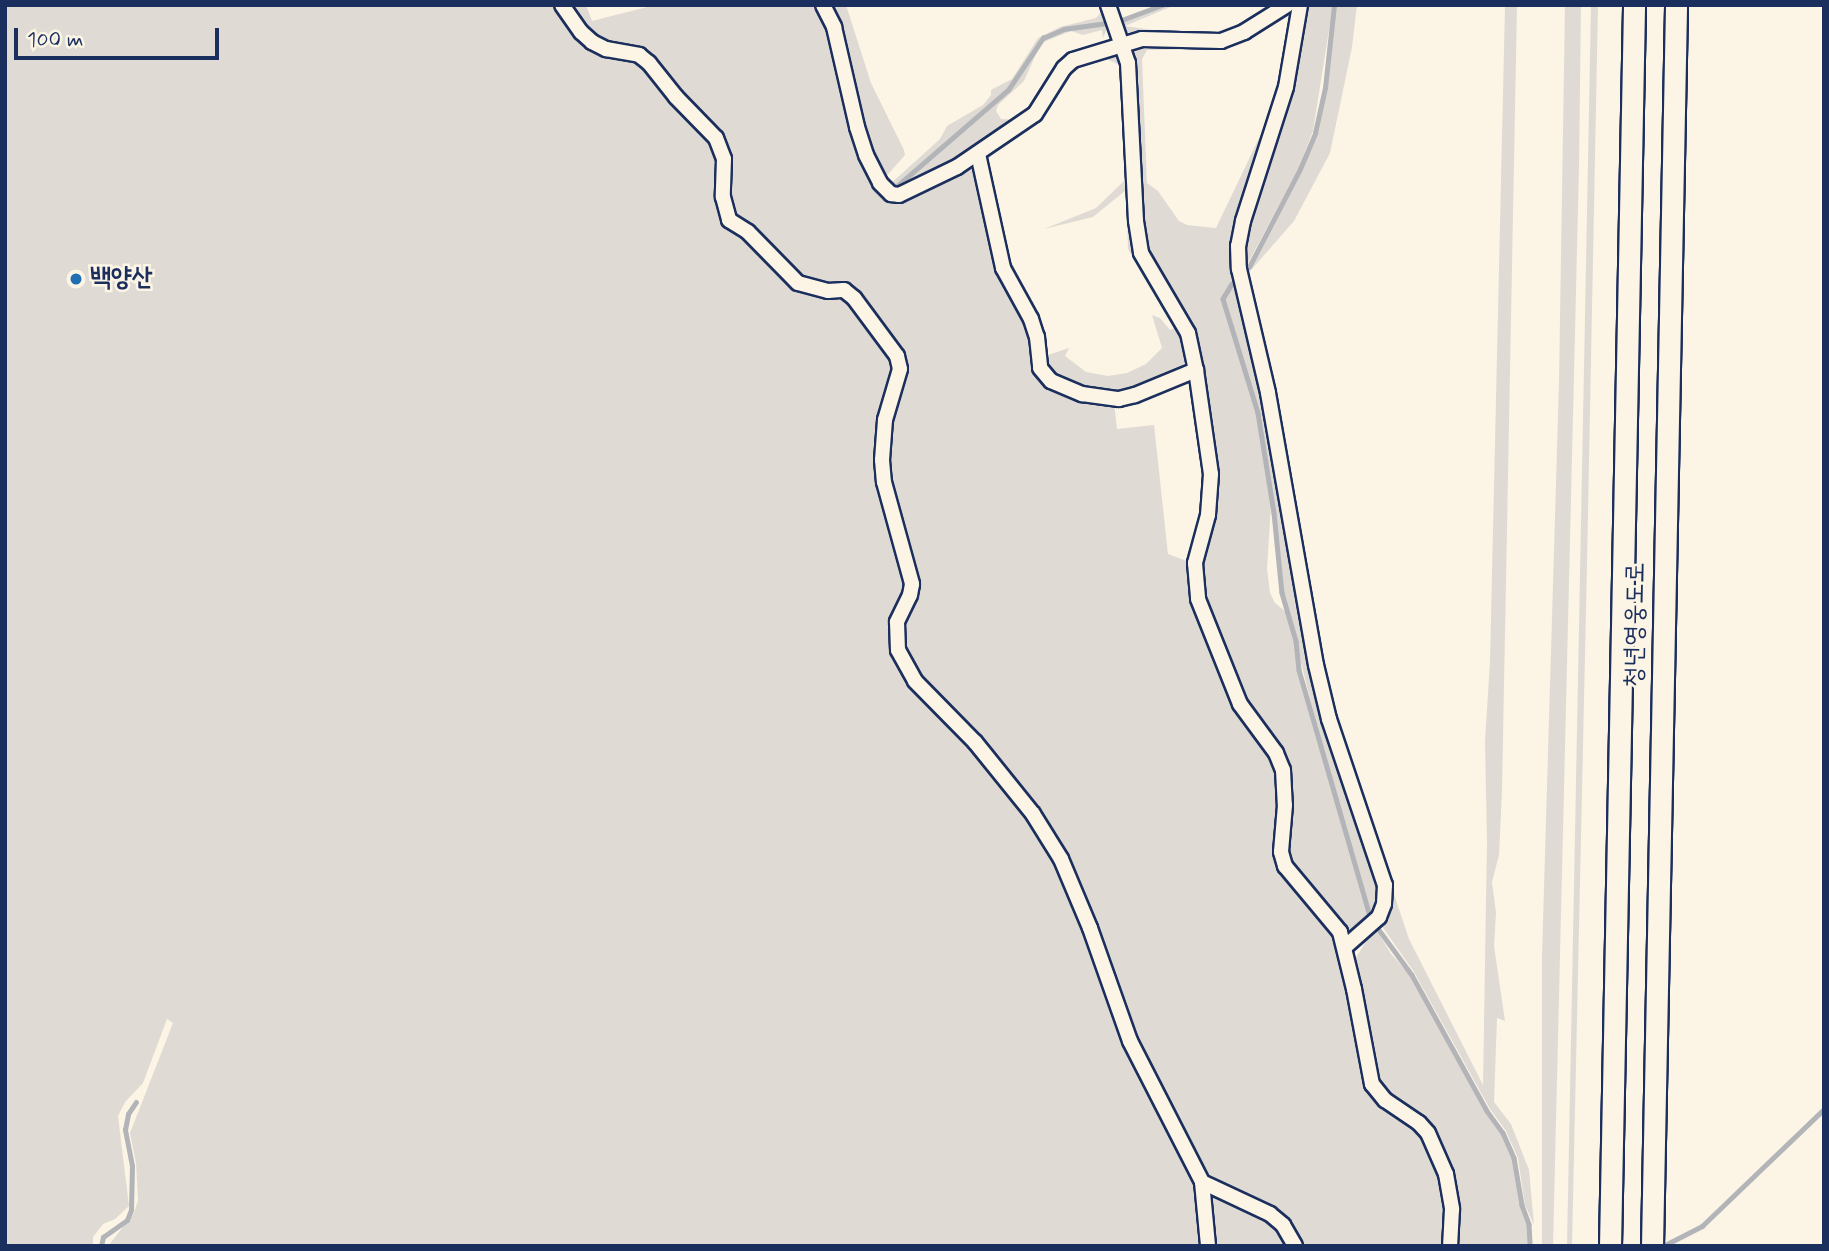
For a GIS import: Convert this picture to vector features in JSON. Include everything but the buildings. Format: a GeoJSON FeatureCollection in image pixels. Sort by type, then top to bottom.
{"type":"FeatureCollection","features":[{"type":"Feature","properties":{"kind":"highway","name":"청년영웅도로"},"geometry":{"type":"LineString","coordinates":[[1610,1246],[1634,5]]}},
{"type":"Feature","properties":{"kind":"highway","name":"청년영웅도로"},"geometry":{"type":"LineString","coordinates":[[1652,1240],[1676,5]]}},
{"type":"Feature","properties":{"kind":"street"},"geometry":{"type":"LineString","coordinates":[[562,5],[581,32],[592,42],[606,49],[639,55],[649,63],[676,97],[716,138],[724,159],[723,197],[729,220],[748,232],[798,283],[828,291],[844,290],[854,298],[897,356],[900,369],[885,420],[882,460],[884,482],[912,583],[910,595],[897,622],[898,650],[915,681],[975,742],[1033,814],[1061,859],[1090,928],[1130,1041],[1202,1182],[1208,1246]]}},
{"type":"Feature","properties":{"kind":"street"},"geometry":{"type":"LineString","coordinates":[[823,5],[834,27],[860,136],[872,170],[891,194],[907,194],[978,154],[1035,114],[1064,68],[1073,60],[1142,39],[1221,41],[1244,32],[1287,5]]}},
{"type":"Feature","properties":{"kind":"street"},"geometry":{"type":"LineString","coordinates":[[1108,5],[1122,44],[1130,82],[1136,221],[1141,253],[1188,333],[1196,370],[1211,474],[1208,515],[1195,563],[1198,599],[1240,704],[1276,753],[1283,770],[1285,805],[1281,852],[1285,866],[1340,932],[1372,1084],[1385,1101],[1419,1123],[1428,1133],[1446,1174],[1452,1209],[1450,1246]]}},
{"type":"Feature","properties":{"kind":"street"},"geometry":{"type":"LineString","coordinates":[[1300,5],[1286,87],[1243,221],[1238,246],[1240,269],[1268,393],[1316,664],[1329,719],[1385,885],[1384,904],[1379,917],[1345,947]]}},
{"type":"Feature","properties":{"kind":"street"},"geometry":{"type":"LineString","coordinates":[[978,154],[1003,268],[1031,318],[1037,337],[1040,368],[1051,381],[1082,394],[1119,399],[1135,396],[1196,370]]}},
{"type":"Feature","properties":{"kind":"street"},"geometry":{"type":"LineString","coordinates":[[1202,1182],[1270,1214],[1283,1225],[1295,1246]]}},
{"type":"Feature","properties":{"kind":"shaded area"},"geometry":{"type":"Polygon","coordinates":[[[5,5],[559,5],[579,34],[638,57],[718,148],[723,210],[786,276],[843,293],[880,335],[897,369],[880,437],[909,584],[896,651],[973,744],[1059,860],[1200,1183],[1206,1246],[108,1246],[134,1213],[138,1200],[136,1163],[130,1133],[173,1023],[167,1019],[143,1083],[125,1102],[118,1116],[129,1206],[115,1219],[103,1224],[93,1237],[93,1246],[5,1246],[5,5]]]}},
{"type":"Feature","properties":{"kind":"shaded area"},"geometry":{"type":"Polygon","coordinates":[[[571,5],[586,5],[592,21],[655,5],[818,5],[890,198],[966,168],[975,171],[1028,320],[1036,369],[1114,402],[1117,429],[1154,425],[1168,554],[1192,563],[1195,600],[1280,770],[1278,852],[1337,933],[1368,1085],[1417,1125],[1443,1175],[1449,1209],[1445,1246],[1299,1246],[1247,1196],[1202,1170],[1154,1085],[1064,857],[907,663],[900,623],[913,596],[887,481],[886,437],[903,369],[856,296],[812,285],[732,218],[727,158],[651,61],[607,46],[574,18],[571,5]]]}},
{"type":"Feature","properties":{"kind":"shaded area"},"geometry":{"type":"Polygon","coordinates":[[[827,5],[846,5],[871,83],[904,150],[905,155],[883,180],[876,168],[827,5]]]}},
{"type":"Feature","properties":{"kind":"shaded area"},"geometry":{"type":"Polygon","coordinates":[[[1098,5],[1104,5],[1109,24],[1103,38],[1102,30],[1083,35],[1071,31],[1041,43],[1024,81],[998,105],[996,111],[1001,119],[1018,120],[906,190],[888,186],[940,139],[947,126],[983,105],[991,95],[991,90],[1012,79],[1038,38],[1060,27],[1096,18],[1101,12],[1098,5]]]}},
{"type":"Feature","properties":{"kind":"shaded area"},"geometry":{"type":"Polygon","coordinates":[[[1165,5],[1175,5],[1125,26],[1208,38],[1126,32],[1117,23],[1165,5]]]}},
{"type":"Feature","properties":{"kind":"shaded area"},"geometry":{"type":"Polygon","coordinates":[[[1307,5],[1333,5],[1313,131],[1298,169],[1246,267],[1242,244],[1294,76],[1307,5]]]}},
{"type":"Feature","properties":{"kind":"shaded area"},"geometry":{"type":"Polygon","coordinates":[[[1336,5],[1357,5],[1352,47],[1330,153],[1294,221],[1245,277],[1302,170],[1316,133],[1326,88],[1336,5]]]}},
{"type":"Feature","properties":{"kind":"shaded area"},"geometry":{"type":"Polygon","coordinates":[[[1505,5],[1517,5],[1502,791],[1499,855],[1492,882],[1496,913],[1494,946],[1505,1021],[1497,1018],[1494,1102],[1511,1124],[1529,1170],[1534,1225],[1525,1205],[1518,1158],[1506,1131],[1490,1109],[1414,972],[1379,922],[1392,905],[1391,895],[1330,712],[1322,658],[1332,709],[1409,939],[1483,1085],[1487,841],[1485,742],[1490,661],[1505,5]]]}},
{"type":"Feature","properties":{"kind":"shaded area"},"geometry":{"type":"Polygon","coordinates":[[[1565,5],[1581,5],[1579,167],[1553,1246],[1542,1246],[1542,955],[1559,381],[1565,5]]]}},
{"type":"Feature","properties":{"kind":"shaded area"},"geometry":{"type":"Polygon","coordinates":[[[1591,5],[1598,5],[1572,1246],[1567,1246],[1591,5]]]}},
{"type":"Feature","properties":{"kind":"shaded area"},"geometry":{"type":"Polygon","coordinates":[[[1246,35],[1238,44],[1222,49],[1147,50],[1142,59],[1147,183],[1158,191],[1179,221],[1187,225],[1216,228],[1272,111],[1229,244],[1234,280],[1222,299],[1256,414],[1267,472],[1271,504],[1267,569],[1270,593],[1275,603],[1286,612],[1295,642],[1298,670],[1369,917],[1366,922],[1346,932],[1288,865],[1288,790],[1201,599],[1198,563],[1211,515],[1199,369],[1143,252],[1130,48],[1246,35]]]}},
{"type":"Feature","properties":{"kind":"shaded area"},"geometry":{"type":"Polygon","coordinates":[[[1114,52],[1122,59],[1132,221],[1185,334],[1191,357],[1173,373],[1118,394],[1083,389],[1054,377],[1044,366],[1042,357],[1069,348],[1065,356],[1086,372],[1108,376],[1127,373],[1146,364],[1162,348],[1152,315],[1160,318],[1170,330],[1175,328],[1128,249],[1126,190],[1093,217],[1044,229],[1096,208],[1126,179],[1120,65],[1097,55],[1114,52]]]}},
{"type":"Feature","properties":{"kind":"shaded area"},"geometry":{"type":"Polygon","coordinates":[[[1236,283],[1265,412],[1291,557],[1379,883],[1372,915],[1331,781],[1283,592],[1275,512],[1258,413],[1224,299],[1236,283]]]}},
{"type":"Feature","properties":{"kind":"shaded area"},"geometry":{"type":"Polygon","coordinates":[[[1375,927],[1391,954],[1411,976],[1485,1112],[1502,1134],[1513,1158],[1528,1225],[1529,1246],[1453,1246],[1430,1132],[1380,1091],[1352,964],[1375,927]]]}},
{"type":"Feature","properties":{"kind":"shaded area"},"geometry":{"type":"Polygon","coordinates":[[[1207,1189],[1269,1216],[1293,1246],[1212,1246],[1207,1189]]]}},
{"type":"Feature","properties":{"kind":"waterway"},"geometry":{"type":"LineString","coordinates":[[1119,21],[1162,5]]}},
{"type":"Feature","properties":{"kind":"waterway"},"geometry":{"type":"LineString","coordinates":[[1249,267],[1300,169],[1315,133],[1325,88],[1334,5]]}},
{"type":"Feature","properties":{"kind":"waterway"},"geometry":{"type":"LineString","coordinates":[[897,186],[1008,90],[1043,38],[1064,29],[1107,23]]}},
{"type":"Feature","properties":{"kind":"waterway"},"geometry":{"type":"LineString","coordinates":[[1232,284],[1223,299],[1258,413],[1274,513],[1282,593],[1296,641],[1299,670],[1369,913]]}},
{"type":"Feature","properties":{"kind":"waterway"},"geometry":{"type":"LineString","coordinates":[[1377,927],[1412,975],[1487,1111],[1503,1133],[1514,1158],[1522,1205],[1529,1224],[1530,1246]]}},
{"type":"Feature","properties":{"kind":"waterway"},"geometry":{"type":"LineString","coordinates":[[101,1246],[103,1237],[127,1220],[131,1210],[132,1166],[125,1130],[128,1114],[136,1102]]}},
{"type":"Feature","properties":{"kind":"waterway"},"geometry":{"type":"LineString","coordinates":[[1663,1246],[1702,1226],[1824,1109]]}},
{"type":"Feature","properties":{"kind":"place","name":"백양산"},"geometry":{"type":"Point","coordinates":[76,279]}}]}
